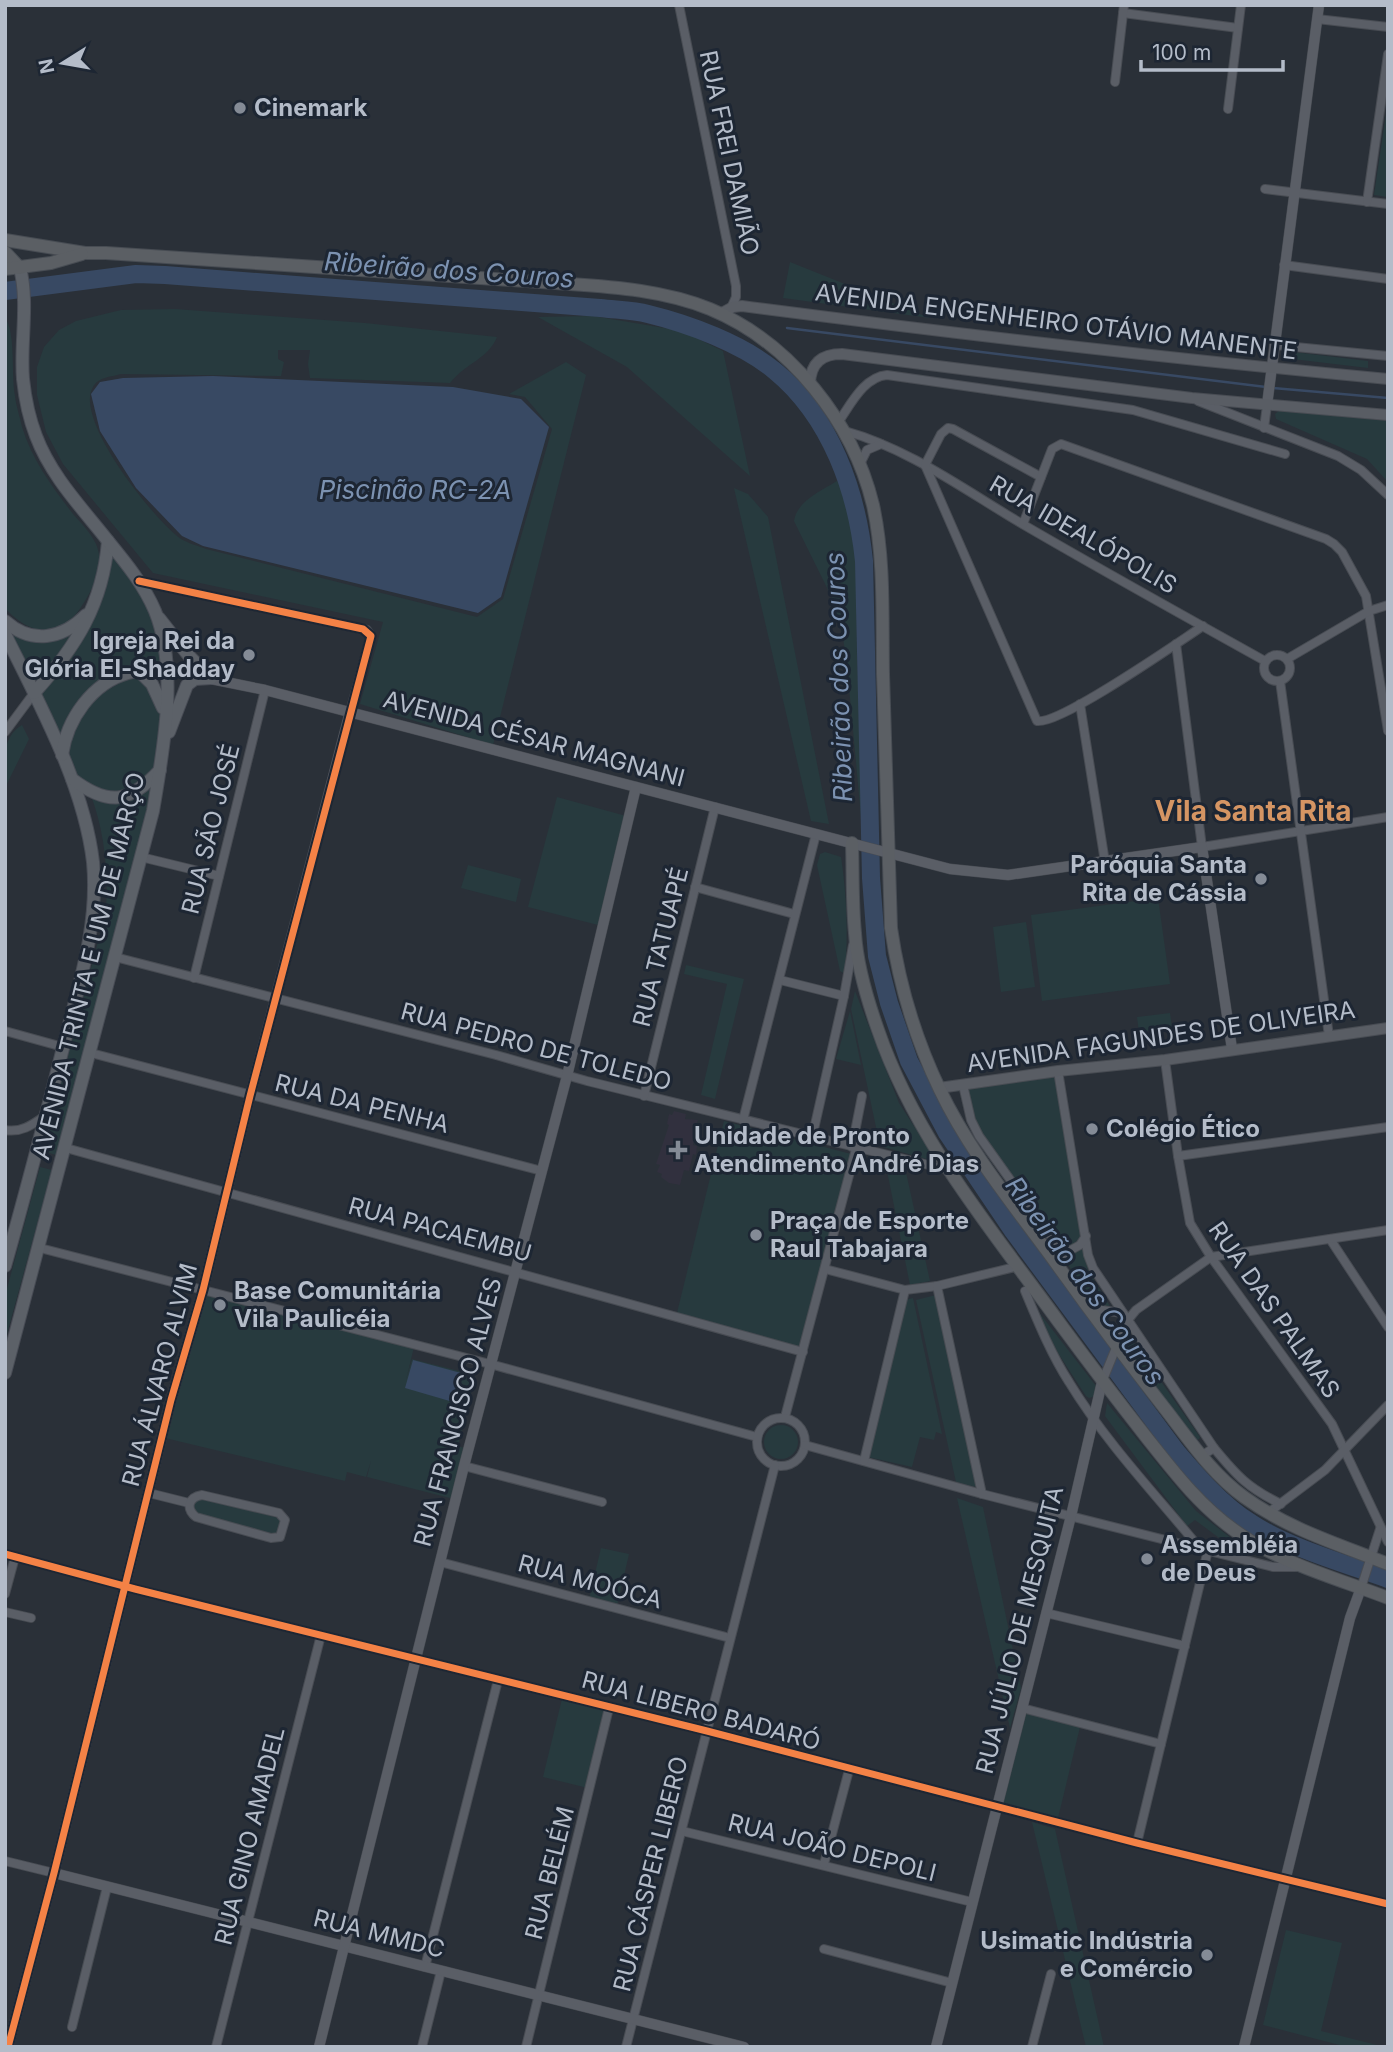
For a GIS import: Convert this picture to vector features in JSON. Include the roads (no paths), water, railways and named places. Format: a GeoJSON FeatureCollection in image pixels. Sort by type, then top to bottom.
{"type":"FeatureCollection","features":[{"type":"Feature","properties":{"kind":"highway"},"geometry":{"type":"LineString","coordinates":[[5,240],[85,253],[644,291],[726,311],[810,383],[842,426],[860,466],[873,508],[878,538],[885,853],[891,928],[896,965],[921,1046],[939,1088],[982,1161],[1056,1256],[1114,1350],[1201,1456],[1223,1479],[1268,1513],[1301,1531],[1370,1560],[1388,1564]]}},
{"type":"Feature","properties":{"kind":"highway"},"geometry":{"type":"LineString","coordinates":[[5,252],[21,272]]}},
{"type":"Feature","properties":{"kind":"highway"},"geometry":{"type":"LineString","coordinates":[[5,269],[21,272],[85,253]]}},
{"type":"Feature","properties":{"kind":"highway"},"geometry":{"type":"LineString","coordinates":[[856,844],[855,934],[864,988],[904,1095],[949,1170],[1018,1266],[1183,1483],[1210,1512],[1236,1532],[1301,1566],[1362,1585],[1388,1598]]}},
{"type":"Feature","properties":{"kind":"main road","name":"AVENIDA TRINTA E UM DE MARÇO"},"geometry":{"type":"LineString","coordinates":[[5,1373],[153,811],[164,745],[167,670],[162,635],[155,612],[139,581],[48,462],[36,435],[23,378],[24,300],[21,272]]}},
{"type":"Feature","properties":{"kind":"main road","name":"AVENIDA ENGENHEIRO OTÁVIO MANENTE"},"geometry":{"type":"LineString","coordinates":[[726,311],[742,306],[1271,373],[1388,380]]}},
{"type":"Feature","properties":{"kind":"main road"},"geometry":{"type":"LineString","coordinates":[[810,383],[812,371],[818,361],[829,355],[842,354],[1192,398],[1268,402],[1388,415]]}},
{"type":"Feature","properties":{"kind":"main road"},"geometry":{"type":"LineString","coordinates":[[34,693],[71,649],[89,613],[105,575],[108,541]]}},
{"type":"Feature","properties":{"kind":"main road"},"geometry":{"type":"LineString","coordinates":[[155,612],[188,656],[211,678]]}},
{"type":"Feature","properties":{"kind":"main road"},"geometry":{"type":"LineString","coordinates":[[5,621],[26,635],[43,637],[70,629],[89,613]]}},
{"type":"Feature","properties":{"kind":"main road","name":"AVENIDA TRINTA E UM DE MARÇO"},"geometry":{"type":"LineString","coordinates":[[5,634],[72,778],[93,861],[94,890],[93,923],[86,960],[48,1114],[5,1266]]}},
{"type":"Feature","properties":{"kind":"main road"},"geometry":{"type":"LineString","coordinates":[[62,757],[66,734],[82,706],[110,681],[139,671],[167,670]]}},
{"type":"Feature","properties":{"kind":"main road"},"geometry":{"type":"LineString","coordinates":[[139,671],[152,684],[166,716]]}},
{"type":"Feature","properties":{"kind":"main road"},"geometry":{"type":"LineString","coordinates":[[164,745],[187,685],[195,679],[211,678]]}},
{"type":"Feature","properties":{"kind":"main road"},"geometry":{"type":"LineString","coordinates":[[72,778],[95,793],[118,798],[137,792],[160,771]]}},
{"type":"Feature","properties":{"kind":"main road","name":"AVENIDA FAGUNDES DE OLIVEIRA"},"geometry":{"type":"LineString","coordinates":[[939,1088],[1058,1071],[1165,1060],[1388,1028]]}},
{"type":"Feature","properties":{"kind":"street","name":"RUA FREI DAMIÃO"},"geometry":{"type":"LineString","coordinates":[[679,5],[736,286],[736,296],[726,311]]}},
{"type":"Feature","properties":{"kind":"street"},"geometry":{"type":"LineString","coordinates":[[1228,109],[1241,5]]}},
{"type":"Feature","properties":{"kind":"street"},"geometry":{"type":"LineString","coordinates":[[1264,428],[1319,5]]}},
{"type":"Feature","properties":{"kind":"street"},"geometry":{"type":"LineString","coordinates":[[1115,82],[1124,9],[1238,27]]}},
{"type":"Feature","properties":{"kind":"street"},"geometry":{"type":"LineString","coordinates":[[1317,19],[1388,27]]}},
{"type":"Feature","properties":{"kind":"street"},"geometry":{"type":"LineString","coordinates":[[1367,202],[1385,100],[1388,54]]}},
{"type":"Feature","properties":{"kind":"street"},"geometry":{"type":"LineString","coordinates":[[1265,189],[1388,204]]}},
{"type":"Feature","properties":{"kind":"street"},"geometry":{"type":"LineString","coordinates":[[1284,265],[1388,279]]}},
{"type":"Feature","properties":{"kind":"street"},"geometry":{"type":"LineString","coordinates":[[1275,345],[1388,356]]}},
{"type":"Feature","properties":{"kind":"street"},"geometry":{"type":"LineString","coordinates":[[842,426],[864,385],[887,375],[1133,410],[1285,454]]}},
{"type":"Feature","properties":{"kind":"street"},"geometry":{"type":"LineString","coordinates":[[1192,398],[1338,456],[1360,470],[1388,495]]}},
{"type":"Feature","properties":{"kind":"street","name":"RUA IDEALÓPOLIS"},"geometry":{"type":"LineString","coordinates":[[842,426],[925,465],[1023,524],[1265,661]]}},
{"type":"Feature","properties":{"kind":"street"},"geometry":{"type":"LineString","coordinates":[[1041,477],[948,428],[941,434],[925,465],[1037,721],[1046,722],[1080,704],[1203,626]]}},
{"type":"Feature","properties":{"kind":"street"},"geometry":{"type":"LineString","coordinates":[[860,466],[867,450],[881,444]]}},
{"type":"Feature","properties":{"kind":"street"},"geometry":{"type":"LineString","coordinates":[[1023,524],[1055,446],[1064,444],[1326,539],[1342,552],[1357,577],[1369,611],[1388,731]]}},
{"type":"Feature","properties":{"kind":"street"},"geometry":{"type":"LineString","coordinates":[[139,581],[367,630],[371,636],[350,712]]}},
{"type":"Feature","properties":{"kind":"street"},"geometry":{"type":"LineString","coordinates":[[1287,659],[1369,611],[1388,605]]}},
{"type":"Feature","properties":{"kind":"street"},"geometry":{"type":"LineString","coordinates":[[1176,644],[1231,1049]]}},
{"type":"Feature","properties":{"kind":"street"},"geometry":{"type":"LineString","coordinates":[[1280,681],[1271,680],[1265,674],[1265,661],[1275,654],[1287,659]]}},
{"type":"Feature","properties":{"kind":"street"},"geometry":{"type":"LineString","coordinates":[[1280,681],[1289,672],[1287,659]]}},
{"type":"Feature","properties":{"kind":"street","name":"AVENIDA CÉSAR MAGNANI"},"geometry":{"type":"LineString","coordinates":[[167,670],[265,690],[950,869],[1008,875],[1202,847]]}},
{"type":"Feature","properties":{"kind":"street"},"geometry":{"type":"LineString","coordinates":[[1280,681],[1329,1036]]}},
{"type":"Feature","properties":{"kind":"street","name":"RUA SÃO JOSÉ"},"geometry":{"type":"LineString","coordinates":[[194,978],[265,690]]}},
{"type":"Feature","properties":{"kind":"street"},"geometry":{"type":"LineString","coordinates":[[5,732],[34,693]]}},
{"type":"Feature","properties":{"kind":"street"},"geometry":{"type":"LineString","coordinates":[[1080,704],[1105,862]]}},
{"type":"Feature","properties":{"kind":"street","name":"RUA ÁLVARO ALVIM"},"geometry":{"type":"LineString","coordinates":[[8,2047],[171,1401],[203,1290],[250,1096],[350,712]]}},
{"type":"Feature","properties":{"kind":"street","name":"RUA FRANCISCO ALVES"},"geometry":{"type":"LineString","coordinates":[[319,2047],[490,1364],[567,1076],[636,787]]}},
{"type":"Feature","properties":{"kind":"street","name":"RUA TATUAPÉ"},"geometry":{"type":"LineString","coordinates":[[644,1096],[715,807]]}},
{"type":"Feature","properties":{"kind":"street"},"geometry":{"type":"LineString","coordinates":[[1202,847],[1388,817]]}},
{"type":"Feature","properties":{"kind":"street"},"geometry":{"type":"LineString","coordinates":[[743,1120],[816,834]]}},
{"type":"Feature","properties":{"kind":"street"},"geometry":{"type":"LineString","coordinates":[[141,857],[219,876]]}},
{"type":"Feature","properties":{"kind":"street"},"geometry":{"type":"LineString","coordinates":[[695,887],[794,914]]}},
{"type":"Feature","properties":{"kind":"street"},"geometry":{"type":"LineString","coordinates":[[812,1138],[855,934]]}},
{"type":"Feature","properties":{"kind":"street","name":"RUA PEDRO DE TOLEDO"},"geometry":{"type":"LineString","coordinates":[[115,957],[644,1096],[949,1170]]}},
{"type":"Feature","properties":{"kind":"street"},"geometry":{"type":"LineString","coordinates":[[780,980],[844,996]]}},
{"type":"Feature","properties":{"kind":"street"},"geometry":{"type":"LineString","coordinates":[[5,1031],[64,1047]]}},
{"type":"Feature","properties":{"kind":"street","name":"RUA DA PENHA"},"geometry":{"type":"LineString","coordinates":[[91,1053],[542,1171]]}},
{"type":"Feature","properties":{"kind":"street","name":"RUA DAS PALMAS"},"geometry":{"type":"LineString","coordinates":[[1165,1060],[1190,1223],[1211,1257],[1332,1424],[1388,1542]]}},
{"type":"Feature","properties":{"kind":"street"},"geometry":{"type":"LineString","coordinates":[[1058,1071],[1093,1268],[1214,1448],[1245,1483],[1281,1504]]}},
{"type":"Feature","properties":{"kind":"street"},"geometry":{"type":"LineString","coordinates":[[963,1086],[971,1120],[979,1136],[1047,1231],[1056,1256]]}},
{"type":"Feature","properties":{"kind":"street"},"geometry":{"type":"LineString","coordinates":[[785,1418],[854,1148],[862,1096]]}},
{"type":"Feature","properties":{"kind":"street"},"geometry":{"type":"LineString","coordinates":[[5,1129],[16,1132],[48,1114]]}},
{"type":"Feature","properties":{"kind":"street"},"geometry":{"type":"LineString","coordinates":[[1178,1156],[1388,1126]]}},
{"type":"Feature","properties":{"kind":"street","name":"RUA PACAEMBU"},"geometry":{"type":"LineString","coordinates":[[66,1148],[803,1352]]}},
{"type":"Feature","properties":{"kind":"street"},"geometry":{"type":"LineString","coordinates":[[1124,1317],[1211,1257],[1388,1230]]}},
{"type":"Feature","properties":{"kind":"street"},"geometry":{"type":"LineString","coordinates":[[1047,1231],[1056,1256]]}},
{"type":"Feature","properties":{"kind":"street"},"geometry":{"type":"LineString","coordinates":[[1056,1256],[1080,1245],[1086,1236]]}},
{"type":"Feature","properties":{"kind":"street"},"geometry":{"type":"LineString","coordinates":[[1331,1239],[1388,1326]]}},
{"type":"Feature","properties":{"kind":"street"},"geometry":{"type":"LineString","coordinates":[[40,1248],[490,1364],[757,1437]]}},
{"type":"Feature","properties":{"kind":"street"},"geometry":{"type":"LineString","coordinates":[[825,1269],[905,1290],[937,1286],[1018,1266]]}},
{"type":"Feature","properties":{"kind":"street"},"geometry":{"type":"LineString","coordinates":[[937,1286],[982,1494]]}},
{"type":"Feature","properties":{"kind":"street"},"geometry":{"type":"LineString","coordinates":[[864,1461],[905,1290]]}},
{"type":"Feature","properties":{"kind":"street"},"geometry":{"type":"LineString","coordinates":[[1025,1291],[1051,1350],[1068,1382],[1093,1419],[1198,1546]]}},
{"type":"Feature","properties":{"kind":"street"},"geometry":{"type":"LineString","coordinates":[[1088,1308],[1124,1317]]}},
{"type":"Feature","properties":{"kind":"street","name":"RUA JÚLIO DE MESQUITA"},"geometry":{"type":"LineString","coordinates":[[936,2047],[1071,1516],[1093,1419],[1124,1317]]}},
{"type":"Feature","properties":{"kind":"street"},"geometry":{"type":"LineString","coordinates":[[1268,1513],[1325,1470],[1388,1405]]}},
{"type":"Feature","properties":{"kind":"street"},"geometry":{"type":"LineString","coordinates":[[785,1418],[796,1423],[803,1432],[805,1445],[794,1462],[784,1466],[775,1465],[760,1454],[757,1437],[761,1427],[768,1421],[785,1418]]}},
{"type":"Feature","properties":{"kind":"street"},"geometry":{"type":"LineString","coordinates":[[805,1445],[982,1494],[1198,1546],[1273,1567],[1301,1566]]}},
{"type":"Feature","properties":{"kind":"street"},"geometry":{"type":"LineString","coordinates":[[1201,1456],[1214,1448]]}},
{"type":"Feature","properties":{"kind":"street","name":"RUA CÁSPER LIBERO"},"geometry":{"type":"LineString","coordinates":[[626,2047],[775,1465]]}},
{"type":"Feature","properties":{"kind":"street"},"geometry":{"type":"LineString","coordinates":[[464,1466],[602,1502]]}},
{"type":"Feature","properties":{"kind":"street"},"geometry":{"type":"LineString","coordinates":[[149,1493],[190,1503]]}},
{"type":"Feature","properties":{"kind":"street"},"geometry":{"type":"LineString","coordinates":[[202,1495],[279,1513],[285,1520],[283,1534],[271,1538],[196,1517],[189,1509],[190,1503],[202,1495]]}},
{"type":"Feature","properties":{"kind":"street"},"geometry":{"type":"LineString","coordinates":[[1244,2047],[1350,1618],[1382,1526]]}},
{"type":"Feature","properties":{"kind":"street"},"geometry":{"type":"LineString","coordinates":[[1137,1843],[1208,1550]]}},
{"type":"Feature","properties":{"kind":"street","name":"RUA LIBERO BADARÓ"},"geometry":{"type":"LineString","coordinates":[[5,1554],[1137,1843],[1388,1904]]}},
{"type":"Feature","properties":{"kind":"street"},"geometry":{"type":"LineString","coordinates":[[5,1594],[16,1557]]}},
{"type":"Feature","properties":{"kind":"street","name":"RUA MOÓCA"},"geometry":{"type":"LineString","coordinates":[[440,1562],[730,1638]]}},
{"type":"Feature","properties":{"kind":"street"},"geometry":{"type":"LineString","coordinates":[[5,1612],[31,1618]]}},
{"type":"Feature","properties":{"kind":"street"},"geometry":{"type":"LineString","coordinates":[[1046,1612],[1185,1646]]}},
{"type":"Feature","properties":{"kind":"street","name":"RUA GINO AMADEL"},"geometry":{"type":"LineString","coordinates":[[216,2047],[321,1635]]}},
{"type":"Feature","properties":{"kind":"street"},"geometry":{"type":"LineString","coordinates":[[425,1967],[498,1680]]}},
{"type":"Feature","properties":{"kind":"street","name":"RUA BELÉM"},"geometry":{"type":"LineString","coordinates":[[526,2047],[609,1708]]}},
{"type":"Feature","properties":{"kind":"street"},"geometry":{"type":"LineString","coordinates":[[1022,1708],[1161,1744]]}},
{"type":"Feature","properties":{"kind":"street"},"geometry":{"type":"LineString","coordinates":[[824,1864],[849,1770]]}},
{"type":"Feature","properties":{"kind":"street","name":"RUA JOÃO DEPOLI"},"geometry":{"type":"LineString","coordinates":[[682,1831],[972,1902]]}},
{"type":"Feature","properties":{"kind":"street","name":"RUA MMDC"},"geometry":{"type":"LineString","coordinates":[[5,1861],[738,2046]]}},
{"type":"Feature","properties":{"kind":"street"},"geometry":{"type":"LineString","coordinates":[[72,2027],[107,1887]]}},
{"type":"Feature","properties":{"kind":"street"},"geometry":{"type":"LineString","coordinates":[[824,1949],[952,1983]]}},
{"type":"Feature","properties":{"kind":"street"},"geometry":{"type":"LineString","coordinates":[[422,2047],[441,1971]]}},
{"type":"Feature","properties":{"kind":"street"},"geometry":{"type":"LineString","coordinates":[[1032,2047],[1051,1974]]}},
{"type":"Feature","properties":{"kind":"water","name":"Piscinão RC-2A"},"geometry":{"type":"Polygon","coordinates":[[[213,376],[453,387],[521,399],[549,427],[501,597],[478,613],[203,546],[182,536],[136,488],[100,431],[91,394],[100,382],[123,378],[213,376]]]}},
{"type":"Feature","properties":{"kind":"water"},"geometry":{"type":"Polygon","coordinates":[[[413,1360],[461,1373],[453,1402],[405,1388],[413,1360]]]}},
{"type":"Feature","properties":{"kind":"waterway","name":"Ribeirão dos Couros"},"geometry":{"type":"LineString","coordinates":[[5,291],[136,274],[630,311],[664,318],[715,336],[747,352],[775,371],[812,410],[826,433],[848,483],[855,509],[864,561],[871,878],[877,956],[889,1003],[909,1061],[947,1133],[1013,1231],[1176,1451],[1202,1480],[1230,1508],[1266,1532],[1317,1554],[1388,1579]]}},
{"type":"Feature","properties":{"kind":"waterway","name":"Ribeirão dos Couros"},"geometry":{"type":"LineString","coordinates":[[787,328],[1266,387]]}},
{"type":"Feature","properties":{"kind":"waterway","name":"Ribeirão dos Couros"},"geometry":{"type":"LineString","coordinates":[[1273,388],[1388,398]]}},
{"type":"Feature","properties":{"kind":"place","name":"Cinemark"},"geometry":{"type":"Point","coordinates":[240,108]}},
{"type":"Feature","properties":{"kind":"place","name":"Igreja Rei da Glória El-Shadday"},"geometry":{"type":"Point","coordinates":[249,655]}},
{"type":"Feature","properties":{"kind":"place","name":"Paróquia Santa Rita de Cássia"},"geometry":{"type":"Point","coordinates":[1261,879]}},
{"type":"Feature","properties":{"kind":"place","name":"Colégio Ético"},"geometry":{"type":"Point","coordinates":[1092,1129]}},
{"type":"Feature","properties":{"kind":"place","name":"Unidade de Pronto Atendimento André Dias"},"geometry":{"type":"Point","coordinates":[678,1150]}},
{"type":"Feature","properties":{"kind":"place","name":"Praça de Esporte Raul Tabajara"},"geometry":{"type":"Point","coordinates":[756,1235]}},
{"type":"Feature","properties":{"kind":"place","name":"Base Comunitária Vila Paulicéia"},"geometry":{"type":"Point","coordinates":[220,1305]}},
{"type":"Feature","properties":{"kind":"place","name":"Assembléia de Deus"},"geometry":{"type":"Point","coordinates":[1147,1559]}},
{"type":"Feature","properties":{"kind":"place","name":"Usimatic Indústria e Comércio"},"geometry":{"type":"Point","coordinates":[1207,1955]}},
{"type":"Feature","properties":{"kind":"district","name":"Vila Santa Rita"},"geometry":{"type":"Point","coordinates":[1253,811]}}]}
